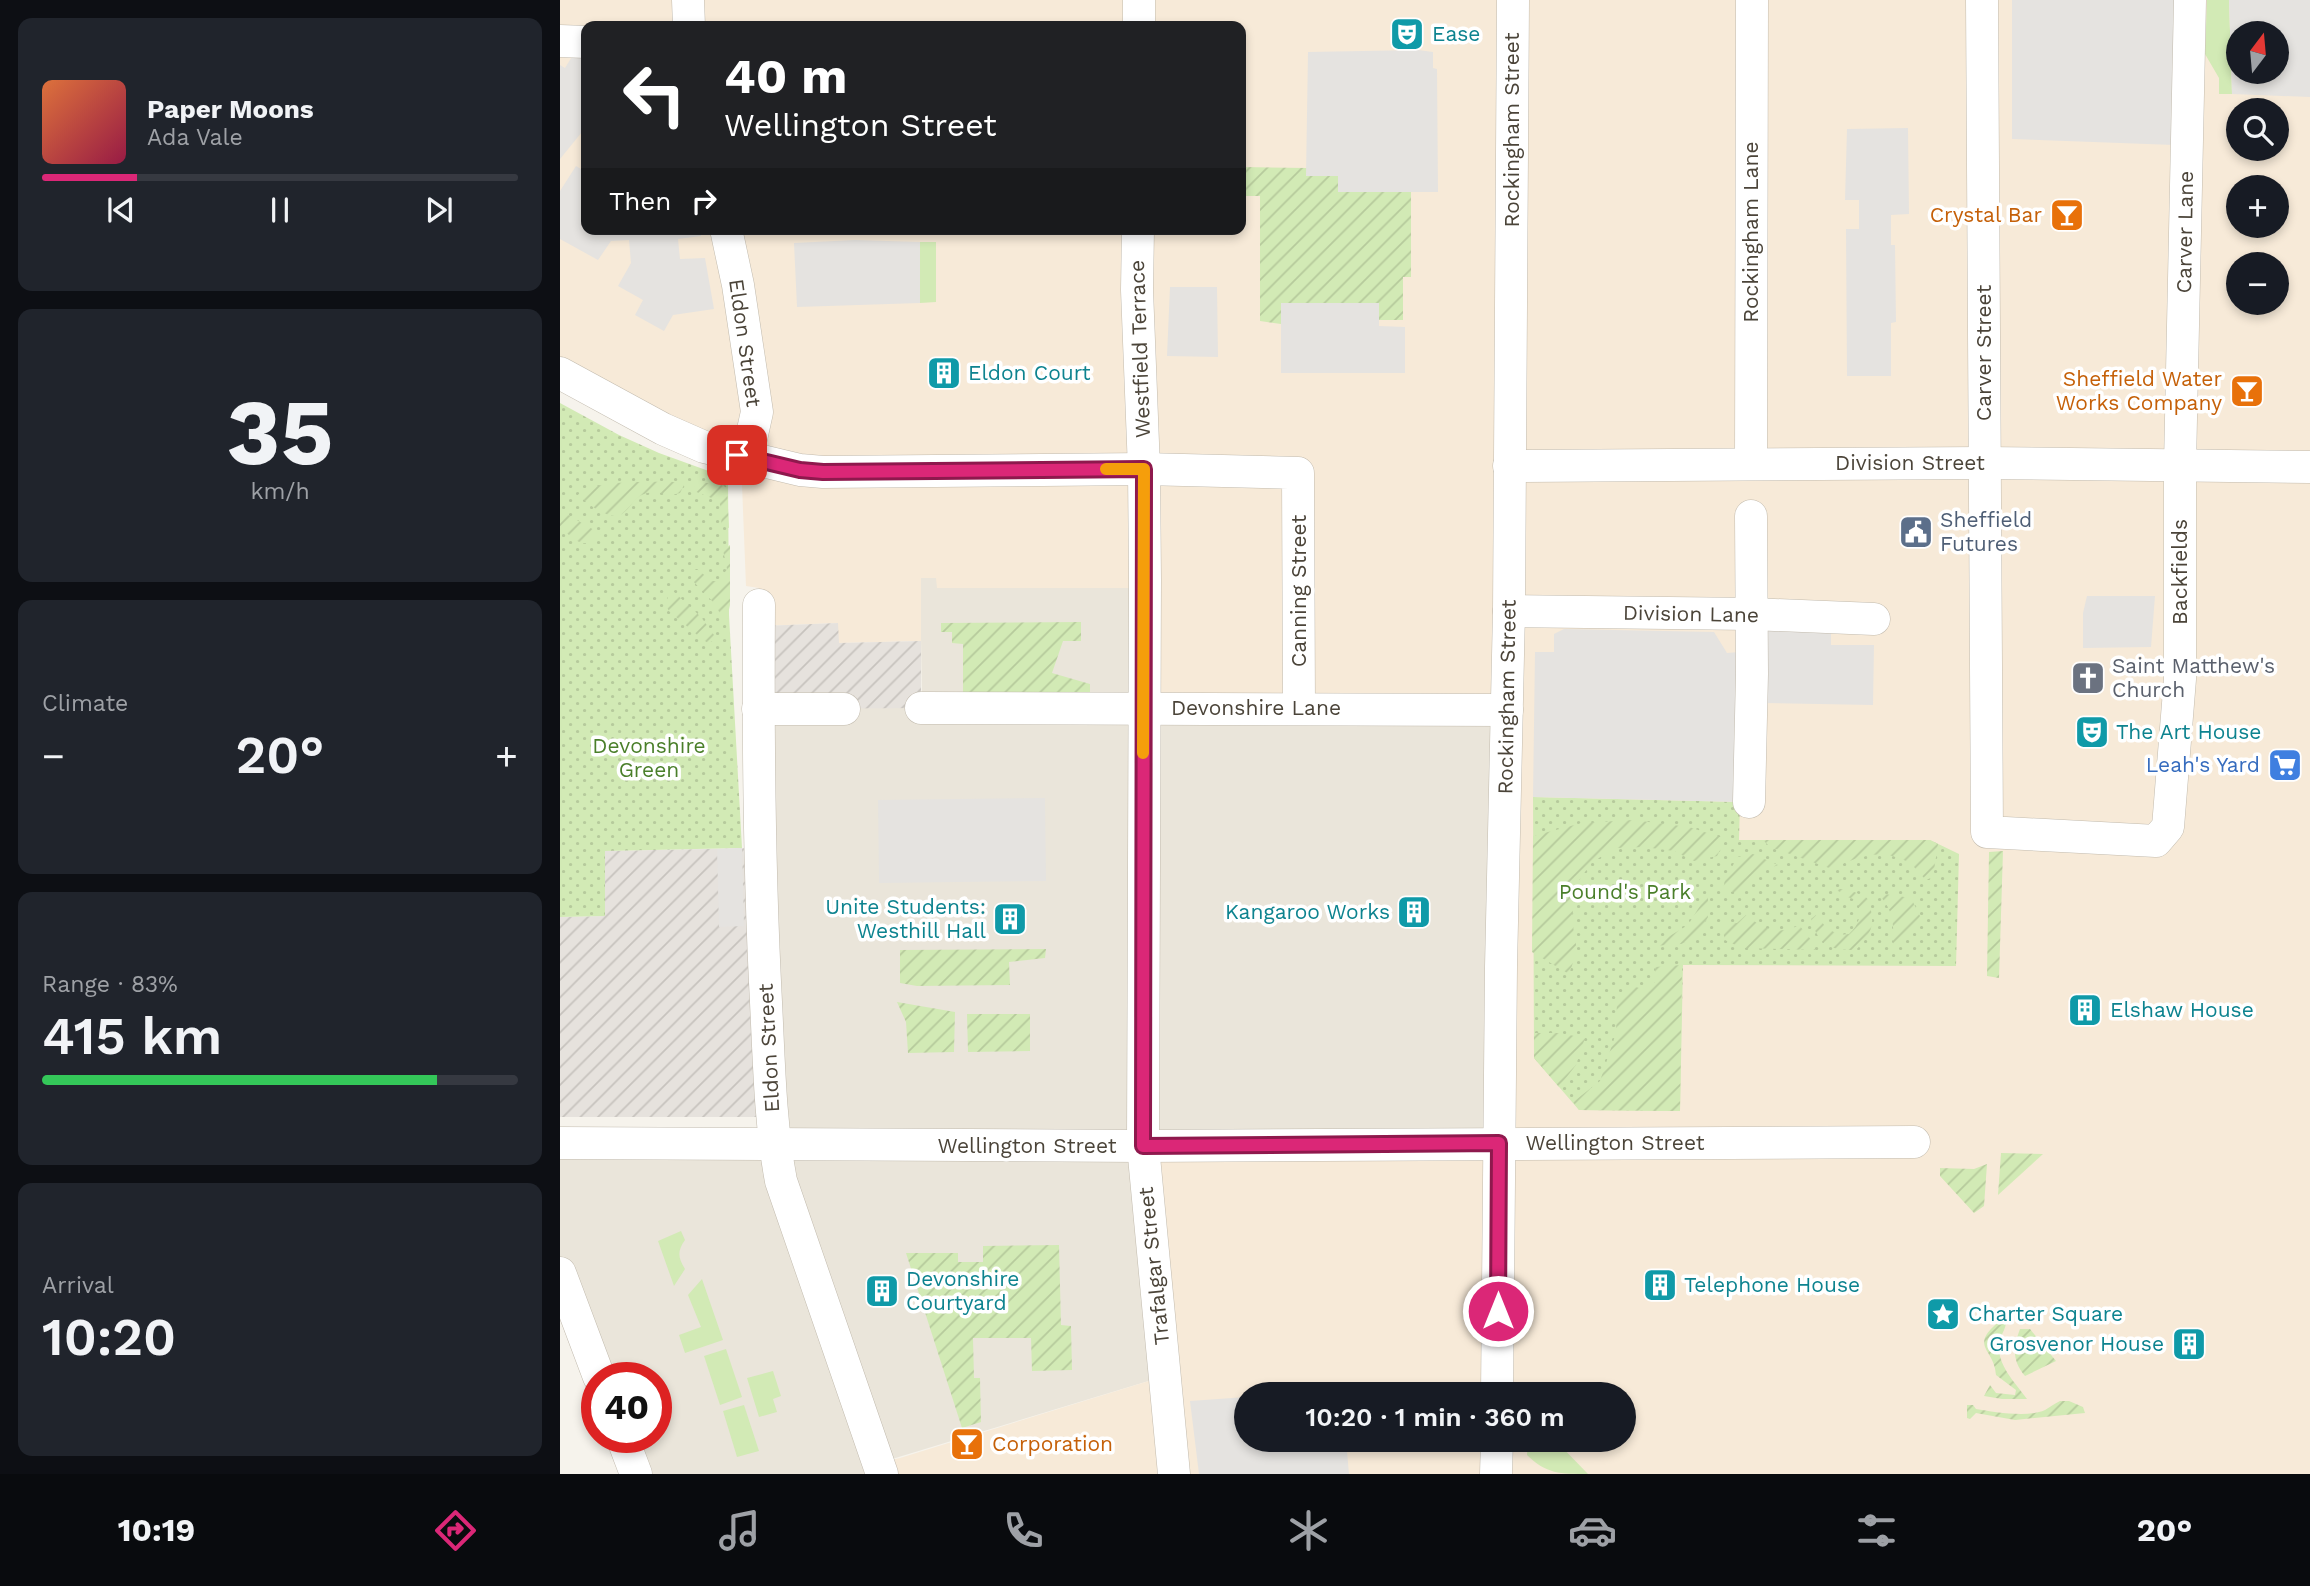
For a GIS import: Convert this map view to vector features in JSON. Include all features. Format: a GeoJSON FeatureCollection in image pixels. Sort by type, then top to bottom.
{"type":"FeatureCollection","features":[{"type":"Feature","properties":{"kind":"street"},"geometry":{"type":"LineString","coordinates":[[688,0],[689,21]]}},
{"type":"Feature","properties":{"kind":"street"},"geometry":{"type":"LineString","coordinates":[[1139,0],[1139,21]]}},
{"type":"Feature","properties":{"kind":"street","name":"Rockingham Street"},"geometry":{"type":"LineString","coordinates":[[1497,1382],[1509,611],[1513,0]]}},
{"type":"Feature","properties":{"kind":"street","name":"Rockingham Lane"},"geometry":{"type":"LineString","coordinates":[[1751,464],[1752,0]]}},
{"type":"Feature","properties":{"kind":"street","name":"Carver Street"},"geometry":{"type":"LineString","coordinates":[[1982,0],[1987,832]]}},
{"type":"Feature","properties":{"kind":"street","name":"Carver Lane"},"geometry":{"type":"LineString","coordinates":[[2180,465],[2190,0]]}},
{"type":"Feature","properties":{"kind":"street"},"geometry":{"type":"LineString","coordinates":[[560,41],[581,42]]}},
{"type":"Feature","properties":{"kind":"street","name":"Eldon Street"},"geometry":{"type":"LineString","coordinates":[[727,235],[738,285],[757,412],[747,457]]}},
{"type":"Feature","properties":{"kind":"street","name":"Westfield Terrace"},"geometry":{"type":"LineString","coordinates":[[1138,235],[1137,290],[1144,469]]}},
{"type":"Feature","properties":{"kind":"street"},"geometry":{"type":"LineString","coordinates":[[560,373],[687,440],[715,450],[800,470],[1144,469]]}},
{"type":"Feature","properties":{"kind":"street","name":"Division Street"},"geometry":{"type":"LineString","coordinates":[[1509,466],[1984,463],[2310,467]]}},
{"type":"Feature","properties":{"kind":"street","name":"Backfields"},"geometry":{"type":"LineString","coordinates":[[1987,832],[2156,841],[2168,828],[2180,679],[2180,465]]}},
{"type":"Feature","properties":{"kind":"street","name":"Canning Street"},"geometry":{"type":"LineString","coordinates":[[1144,469],[1298,473],[1299,708]]}},
{"type":"Feature","properties":{"kind":"street","name":"Trafalgar Street"},"geometry":{"type":"LineString","coordinates":[[1144,469],[1143,1146],[1174,1474]]}},
{"type":"Feature","properties":{"kind":"street"},"geometry":{"type":"LineString","coordinates":[[1749,802],[1751,516]]}},
{"type":"Feature","properties":{"kind":"street","name":"Eldon Street"},"geometry":{"type":"LineString","coordinates":[[759,605],[758,709],[763,944],[774,1145],[781,1181],[882,1474]]}},
{"type":"Feature","properties":{"kind":"street","name":"Division Lane"},"geometry":{"type":"LineString","coordinates":[[1509,611],[1752,614],[1874,619]]}},
{"type":"Feature","properties":{"kind":"street","name":"Devonshire Lane"},"geometry":{"type":"LineString","coordinates":[[921,708],[1507,710]]}},
{"type":"Feature","properties":{"kind":"street"},"geometry":{"type":"LineString","coordinates":[[758,709],[844,709]]}},
{"type":"Feature","properties":{"kind":"street","name":"Wellington Street"},"geometry":{"type":"LineString","coordinates":[[560,1143],[1143,1146],[1914,1142]]}},
{"type":"Feature","properties":{"kind":"street"},"geometry":{"type":"LineString","coordinates":[[560,1273],[593,1362]]}},
{"type":"Feature","properties":{"kind":"street"},"geometry":{"type":"LineString","coordinates":[[1496,1474],[1497,1452]]}},
{"type":"Feature","properties":{"kind":"street"},"geometry":{"type":"LineString","coordinates":[[628,1453],[636,1474]]}},
{"type":"Feature","properties":{"kind":"shaded area"},"geometry":{"type":"Polygon","coordinates":[[[560,0],[2310,0],[2310,1474],[882,1474],[878,1463],[1165,1376],[1143,1146],[1499,1143],[1507,711],[1144,707],[1144,588],[937,588],[936,578],[921,578],[921,641],[838,643],[838,623],[759,626],[759,588],[746,586],[742,485],[747,457],[560,373],[560,0]]]}},
{"type":"Feature","properties":{"kind":"shaded area"},"geometry":{"type":"Polygon","coordinates":[[[2012,0],[2175,0],[2174,145],[2012,139],[2012,0]]]}},
{"type":"Feature","properties":{"kind":"shaded area"},"geometry":{"type":"Polygon","coordinates":[[[2229,0],[2310,0],[2310,97],[2232,94],[2232,84],[2289,84],[2289,21],[2230,21],[2229,0]]]}},
{"type":"Feature","properties":{"kind":"shaded area"},"geometry":{"type":"Polygon","coordinates":[[[1308,52],[1433,52],[1433,68],[1437,69],[1438,192],[1338,192],[1338,176],[1306,176],[1308,52]]]}},
{"type":"Feature","properties":{"kind":"shaded area"},"geometry":{"type":"Polygon","coordinates":[[[573,55],[581,55],[581,133],[560,159],[560,65],[565,68],[573,55]]]}},
{"type":"Feature","properties":{"kind":"shaded area"},"geometry":{"type":"Polygon","coordinates":[[[1908,128],[1909,214],[1891,215],[1891,245],[1895,245],[1896,322],[1891,323],[1891,376],[1847,376],[1846,229],[1859,229],[1859,200],[1845,200],[1847,129],[1908,128]]]}},
{"type":"Feature","properties":{"kind":"shaded area"},"geometry":{"type":"Polygon","coordinates":[[[576,166],[581,169],[581,235],[701,235],[678,239],[680,259],[705,258],[714,309],[673,315],[664,331],[635,315],[643,300],[618,286],[631,263],[629,240],[611,241],[598,260],[560,239],[560,191],[576,166]]]}},
{"type":"Feature","properties":{"kind":"shaded area"},"geometry":{"type":"Polygon","coordinates":[[[855,240],[920,242],[920,303],[797,307],[794,243],[855,240]]]}},
{"type":"Feature","properties":{"kind":"shaded area"},"geometry":{"type":"Polygon","coordinates":[[[1170,287],[1217,287],[1218,357],[1167,356],[1170,287]]]}},
{"type":"Feature","properties":{"kind":"shaded area"},"geometry":{"type":"Polygon","coordinates":[[[1281,303],[1379,303],[1379,326],[1405,327],[1405,373],[1281,373],[1281,303]]]}},
{"type":"Feature","properties":{"kind":"shaded area"},"geometry":{"type":"Polygon","coordinates":[[[920,578],[937,578],[937,588],[1145,588],[1507,710],[1499,1143],[1165,1376],[879,1463],[882,1474],[636,1474],[628,1453],[672,1453],[672,1362],[593,1362],[560,1273],[560,1143],[774,1145],[758,709],[922,697],[920,578]]]}},
{"type":"Feature","properties":{"kind":"shaded area"},"geometry":{"type":"Polygon","coordinates":[[[2087,596],[2155,596],[2151,647],[2083,648],[2083,613],[2087,596]]]}},
{"type":"Feature","properties":{"kind":"shaded area"},"geometry":{"type":"Polygon","coordinates":[[[838,623],[839,643],[921,641],[921,708],[758,709],[759,626],[838,623]]]}},
{"type":"Feature","properties":{"kind":"shaded area"},"geometry":{"type":"Polygon","coordinates":[[[1564,629],[1714,632],[1727,653],[1739,652],[1740,802],[1533,797],[1535,652],[1554,652],[1554,634],[1564,629]]]}},
{"type":"Feature","properties":{"kind":"shaded area"},"geometry":{"type":"Polygon","coordinates":[[[1764,630],[1831,632],[1831,645],[1874,645],[1873,705],[1764,703],[1764,630]]]}},
{"type":"Feature","properties":{"kind":"shaded area"},"geometry":{"type":"Polygon","coordinates":[[[1045,798],[1046,881],[879,883],[878,800],[1045,798]]]}},
{"type":"Feature","properties":{"kind":"shaded area"},"geometry":{"type":"Polygon","coordinates":[[[742,848],[744,926],[719,927],[717,849],[742,848]]]}},
{"type":"Feature","properties":{"kind":"shaded area"},"geometry":{"type":"Polygon","coordinates":[[[755,848],[761,1117],[560,1117],[560,917],[605,916],[604,851],[755,848]]]}},
{"type":"Feature","properties":{"kind":"shaded area"},"geometry":{"type":"Polygon","coordinates":[[[1234,1398],[1234,1452],[1347,1452],[1349,1474],[1199,1474],[1190,1401],[1234,1398]]]}},
{"type":"Feature","properties":{"kind":"green space"},"geometry":{"type":"Polygon","coordinates":[[[2207,0],[2229,0],[2230,21],[2226,21],[2226,84],[2232,84],[2232,94],[2219,94],[2219,78],[2205,54],[2207,0]]]}},
{"type":"Feature","properties":{"kind":"green space"},"geometry":{"type":"Polygon","coordinates":[[[1246,167],[1307,168],[1307,176],[1338,176],[1338,192],[1411,192],[1411,277],[1403,277],[1403,320],[1379,320],[1379,303],[1282,303],[1281,324],[1260,321],[1260,196],[1246,196],[1246,167]]]}},
{"type":"Feature","properties":{"kind":"green space"},"geometry":{"type":"Polygon","coordinates":[[[920,242],[936,242],[936,302],[920,303],[920,242]]]}},
{"type":"Feature","properties":{"kind":"green space","name":"Devonshire Green"},"geometry":{"type":"Polygon","coordinates":[[[560,403],[659,453],[728,478],[729,615],[742,848],[605,851],[605,916],[560,917],[560,403]]]}},
{"type":"Feature","properties":{"kind":"green space"},"geometry":{"type":"Polygon","coordinates":[[[681,482],[684,485],[680,493],[643,494],[617,516],[605,514],[578,495],[596,486],[610,484],[681,482]]]}},
{"type":"Feature","properties":{"kind":"green space"},"geometry":{"type":"Polygon","coordinates":[[[695,482],[720,484],[727,488],[729,528],[721,526],[722,512],[719,501],[694,491],[695,482]]]}},
{"type":"Feature","properties":{"kind":"green space"},"geometry":{"type":"Polygon","coordinates":[[[560,511],[601,534],[589,542],[575,540],[560,528],[560,511]]]}},
{"type":"Feature","properties":{"kind":"green space"},"geometry":{"type":"Polygon","coordinates":[[[730,545],[730,605],[727,619],[723,618],[713,602],[691,579],[694,570],[698,570],[712,581],[719,581],[727,569],[723,550],[730,545]]]}},
{"type":"Feature","properties":{"kind":"green space"},"geometry":{"type":"Polygon","coordinates":[[[674,592],[701,617],[714,635],[713,641],[708,643],[702,639],[669,611],[665,604],[669,595],[674,592]]]}},
{"type":"Feature","properties":{"kind":"green space"},"geometry":{"type":"Polygon","coordinates":[[[1081,622],[1081,641],[1063,641],[1052,673],[1090,684],[1090,697],[963,697],[963,644],[952,643],[952,632],[941,632],[941,623],[1081,622]]]}},
{"type":"Feature","properties":{"kind":"green space","name":"Pound's Park"},"geometry":{"type":"Polygon","coordinates":[[[1533,797],[1740,802],[1739,840],[1930,840],[1959,854],[1956,966],[1683,965],[1680,1111],[1579,1110],[1534,1058],[1533,797]]]}},
{"type":"Feature","properties":{"kind":"green space"},"geometry":{"type":"Polygon","coordinates":[[[1633,820],[1689,827],[1726,839],[1717,856],[1694,861],[1674,851],[1644,847],[1616,848],[1592,862],[1575,886],[1572,920],[1577,951],[1569,974],[1532,952],[1533,836],[1582,823],[1633,820]]]}},
{"type":"Feature","properties":{"kind":"green space"},"geometry":{"type":"Polygon","coordinates":[[[1763,840],[1930,840],[1938,844],[1933,877],[1926,880],[1911,864],[1896,857],[1868,856],[1832,869],[1770,847],[1763,840]]]}},
{"type":"Feature","properties":{"kind":"green space"},"geometry":{"type":"Polygon","coordinates":[[[2003,851],[1999,978],[1987,976],[1989,852],[2003,851]]]}},
{"type":"Feature","properties":{"kind":"green space"},"geometry":{"type":"Polygon","coordinates":[[[1753,854],[1778,865],[1754,877],[1742,899],[1734,892],[1723,892],[1725,878],[1738,857],[1753,854]]]}},
{"type":"Feature","properties":{"kind":"green space"},"geometry":{"type":"Polygon","coordinates":[[[1836,889],[1848,889],[1867,898],[1870,906],[1872,926],[1856,950],[1826,945],[1811,919],[1816,915],[1838,935],[1849,934],[1853,930],[1859,918],[1857,900],[1844,896],[1836,889]]]}},
{"type":"Feature","properties":{"kind":"green space"},"geometry":{"type":"Polygon","coordinates":[[[1708,893],[1708,917],[1696,939],[1681,944],[1653,946],[1688,925],[1708,893]]]}},
{"type":"Feature","properties":{"kind":"green space"},"geometry":{"type":"Polygon","coordinates":[[[1878,893],[1911,898],[1920,916],[1917,925],[1902,944],[1893,944],[1892,916],[1878,893]]]}},
{"type":"Feature","properties":{"kind":"green space"},"geometry":{"type":"Polygon","coordinates":[[[1746,915],[1771,929],[1785,930],[1799,925],[1812,941],[1815,950],[1742,948],[1725,940],[1721,923],[1737,923],[1746,915]]]}},
{"type":"Feature","properties":{"kind":"green space"},"geometry":{"type":"Polygon","coordinates":[[[1046,949],[1045,958],[1009,962],[1010,985],[917,986],[900,983],[900,950],[1046,949]]]}},
{"type":"Feature","properties":{"kind":"green space"},"geometry":{"type":"Polygon","coordinates":[[[1682,965],[1680,1111],[1579,1110],[1573,1102],[1600,1081],[1616,1033],[1617,1000],[1628,985],[1643,989],[1655,982],[1655,967],[1682,965]]]}},
{"type":"Feature","properties":{"kind":"green space"},"geometry":{"type":"Polygon","coordinates":[[[897,1002],[955,1012],[954,1052],[908,1053],[906,1022],[897,1002]]]}},
{"type":"Feature","properties":{"kind":"green space"},"geometry":{"type":"Polygon","coordinates":[[[967,1014],[1030,1014],[1030,1051],[968,1052],[967,1014]]]}},
{"type":"Feature","properties":{"kind":"green space"},"geometry":{"type":"Polygon","coordinates":[[[1534,1033],[1559,1033],[1585,1038],[1576,1065],[1559,1087],[1534,1058],[1534,1033]]]}},
{"type":"Feature","properties":{"kind":"green space"},"geometry":{"type":"Polygon","coordinates":[[[2001,1153],[2043,1154],[1998,1195],[2001,1153]]]}},
{"type":"Feature","properties":{"kind":"green space"},"geometry":{"type":"Polygon","coordinates":[[[1987,1164],[1984,1206],[1974,1213],[1940,1176],[1940,1168],[1974,1169],[1987,1164]]]}},
{"type":"Feature","properties":{"kind":"green space"},"geometry":{"type":"Polygon","coordinates":[[[681,1231],[685,1240],[679,1254],[685,1269],[674,1286],[658,1241],[681,1231]]]}},
{"type":"Feature","properties":{"kind":"green space"},"geometry":{"type":"Polygon","coordinates":[[[1059,1245],[1061,1325],[1071,1326],[1072,1370],[1032,1371],[1031,1338],[973,1338],[974,1378],[980,1378],[981,1422],[962,1428],[906,1253],[958,1253],[958,1262],[983,1262],[983,1246],[1059,1245]]]}},
{"type":"Feature","properties":{"kind":"green space"},"geometry":{"type":"Polygon","coordinates":[[[702,1279],[723,1340],[685,1353],[679,1335],[701,1327],[688,1295],[702,1279]]]}},
{"type":"Feature","properties":{"kind":"green space"},"geometry":{"type":"Polygon","coordinates":[[[2001,1320],[2006,1322],[1999,1343],[2001,1359],[2027,1399],[1984,1396],[1990,1385],[1996,1393],[2015,1395],[2016,1390],[1996,1375],[1995,1366],[1985,1348],[1986,1336],[2001,1320]]]}},
{"type":"Feature","properties":{"kind":"green space"},"geometry":{"type":"Polygon","coordinates":[[[2020,1329],[2030,1329],[2056,1361],[2025,1376],[2015,1354],[2020,1329]]]}},
{"type":"Feature","properties":{"kind":"green space"},"geometry":{"type":"Polygon","coordinates":[[[726,1349],[742,1397],[720,1405],[704,1356],[726,1349]]]}},
{"type":"Feature","properties":{"kind":"green space"},"geometry":{"type":"Polygon","coordinates":[[[773,1371],[781,1396],[773,1399],[777,1412],[759,1417],[747,1378],[773,1371]]]}},
{"type":"Feature","properties":{"kind":"green space"},"geometry":{"type":"Polygon","coordinates":[[[2060,1401],[2069,1401],[2083,1407],[2085,1413],[2015,1420],[1976,1413],[1970,1419],[1967,1418],[1967,1405],[1992,1412],[2030,1414],[2045,1410],[2060,1401]]]}},
{"type":"Feature","properties":{"kind":"green space"},"geometry":{"type":"Polygon","coordinates":[[[744,1405],[759,1451],[737,1457],[723,1411],[744,1405]]]}},
{"type":"Feature","properties":{"kind":"green space"},"geometry":{"type":"Polygon","coordinates":[[[1527,1452],[1567,1452],[1588,1474],[1561,1473],[1547,1469],[1527,1455],[1527,1452]]]}},
{"type":"Feature","properties":{"kind":"slow traffic"},"geometry":{"type":"LineString","coordinates":[[1106,469],[1144,469],[1143,753]]}},
{"type":"Feature","properties":{"kind":"place","name":"Ease"},"geometry":{"type":"Point","coordinates":[1407,34]}},
{"type":"Feature","properties":{"kind":"place","name":"Crystal Bar"},"geometry":{"type":"Point","coordinates":[2067,215]}},
{"type":"Feature","properties":{"kind":"place","name":"Eldon Court"},"geometry":{"type":"Point","coordinates":[944,373]}},
{"type":"Feature","properties":{"kind":"place","name":"Sheffield Water Works Company"},"geometry":{"type":"Point","coordinates":[2247,391]}},
{"type":"Feature","properties":{"kind":"place","name":"Sheffield Futures"},"geometry":{"type":"Point","coordinates":[1916,532]}},
{"type":"Feature","properties":{"kind":"place","name":"Saint Matthew's Church"},"geometry":{"type":"Point","coordinates":[2088,678]}},
{"type":"Feature","properties":{"kind":"place","name":"The Art House"},"geometry":{"type":"Point","coordinates":[2092,732]}},
{"type":"Feature","properties":{"kind":"place","name":"Leah's Yard"},"geometry":{"type":"Point","coordinates":[2285,765]}},
{"type":"Feature","properties":{"kind":"place","name":"Kangaroo Works"},"geometry":{"type":"Point","coordinates":[1414,912]}},
{"type":"Feature","properties":{"kind":"place","name":"Unite Students: Westhill Hall"},"geometry":{"type":"Point","coordinates":[1010,919]}},
{"type":"Feature","properties":{"kind":"place","name":"Elshaw House"},"geometry":{"type":"Point","coordinates":[2085,1010]}},
{"type":"Feature","properties":{"kind":"place","name":"Telephone House"},"geometry":{"type":"Point","coordinates":[1660,1285]}},
{"type":"Feature","properties":{"kind":"place","name":"Devonshire Courtyard"},"geometry":{"type":"Point","coordinates":[882,1291]}},
{"type":"Feature","properties":{"kind":"place","name":"Charter Square"},"geometry":{"type":"Point","coordinates":[1943,1314]}},
{"type":"Feature","properties":{"kind":"place","name":"Grosvenor House"},"geometry":{"type":"Point","coordinates":[2189,1344]}},
{"type":"Feature","properties":{"kind":"place","name":"Corporation"},"geometry":{"type":"Point","coordinates":[967,1444]}},
{"type":"Feature","properties":{"kind":"route"},"geometry":{"type":"LineString","coordinates":[[737,455],[800,470],[823,472],[1144,469],[1143,1146],[1499,1143],[1498,1311]]}}]}
